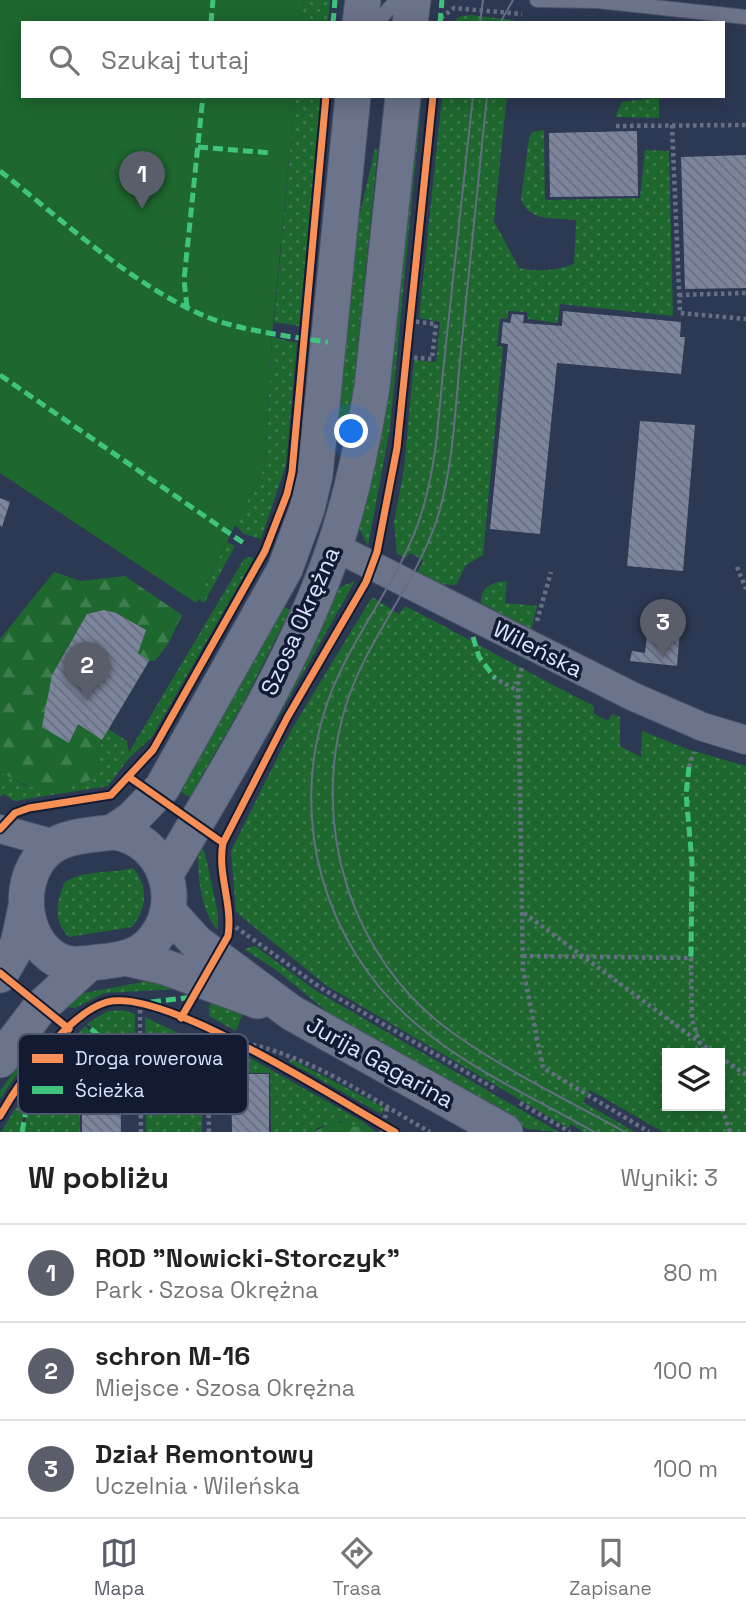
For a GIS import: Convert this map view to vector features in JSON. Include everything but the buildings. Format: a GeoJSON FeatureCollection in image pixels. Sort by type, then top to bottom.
{"type":"FeatureCollection","features":[{"type":"Feature","properties":{"kind":"street"},"geometry":{"type":"LineString","coordinates":[[360,21],[363,0]]}},
{"type":"Feature","properties":{"kind":"street"},"geometry":{"type":"LineString","coordinates":[[411,21],[413,0]]}},
{"type":"Feature","properties":{"kind":"street","name":"Szosa Okrężna"},"geometry":{"type":"LineString","coordinates":[[104,834],[132,819],[162,788],[285,569],[301,530],[315,475],[353,98]]}},
{"type":"Feature","properties":{"kind":"street","name":"Szosa Okrężna"},"geometry":{"type":"LineString","coordinates":[[166,874],[228,768],[293,643],[335,547],[364,435],[372,387],[403,98]]}},
{"type":"Feature","properties":{"kind":"street","name":"Wileńska"},"geometry":{"type":"LineString","coordinates":[[335,547],[525,658],[686,720],[746,740]]}},
{"type":"Feature","properties":{"kind":"street"},"geometry":{"type":"LineString","coordinates":[[26,904],[30,928],[37,942],[49,954],[72,965],[125,958],[149,945],[168,911],[170,900],[166,874],[158,858],[145,844],[124,833],[104,834],[55,844],[0,829],[33,870]]}},
{"type":"Feature","properties":{"kind":"street"},"geometry":{"type":"LineString","coordinates":[[0,975],[18,944],[33,870],[55,844]]}},
{"type":"Feature","properties":{"kind":"street","name":"Jurija Gagarina"},"geometry":{"type":"LineString","coordinates":[[168,911],[196,942],[292,1013],[505,1132]]}},
{"type":"Feature","properties":{"kind":"street","name":"Jurija Gagarina"},"geometry":{"type":"LineString","coordinates":[[125,958],[165,967],[292,1013]]}},
{"type":"Feature","properties":{"kind":"street"},"geometry":{"type":"LineString","coordinates":[[20,1034],[39,1009],[87,965]]}},
{"type":"Feature","properties":{"kind":"street"},"geometry":{"type":"LineString","coordinates":[[0,1060],[18,1036]]}},
{"type":"Feature","properties":{"kind":"lane"},"geometry":{"type":"LineString","coordinates":[[378,21],[397,0]]}},
{"type":"Feature","properties":{"kind":"lane"},"geometry":{"type":"LineString","coordinates":[[537,0],[598,1],[746,17]]}},
{"type":"Feature","properties":{"kind":"path"},"geometry":{"type":"LineString","coordinates":[[672,125],[680,313],[746,319]]}},
{"type":"Feature","properties":{"kind":"path"},"geometry":{"type":"LineString","coordinates":[[616,126],[746,125]]}},
{"type":"Feature","properties":{"kind":"path"},"geometry":{"type":"LineString","coordinates":[[679,295],[746,293]]}},
{"type":"Feature","properties":{"kind":"path"},"geometry":{"type":"LineString","coordinates":[[407,357],[432,359],[436,324],[410,321]]}},
{"type":"Feature","properties":{"kind":"path"},"geometry":{"type":"LineString","coordinates":[[737,567],[746,589]]}},
{"type":"Feature","properties":{"kind":"path"},"geometry":{"type":"LineString","coordinates":[[551,572],[525,658],[519,691],[523,956],[543,1068],[649,1132]]}},
{"type":"Feature","properties":{"kind":"path"},"geometry":{"type":"LineString","coordinates":[[494,677],[519,691]]}},
{"type":"Feature","properties":{"kind":"path"},"geometry":{"type":"LineString","coordinates":[[689,767],[694,752]]}},
{"type":"Feature","properties":{"kind":"path"},"geometry":{"type":"LineString","coordinates":[[523,913],[706,1048]]}},
{"type":"Feature","properties":{"kind":"path"},"geometry":{"type":"LineString","coordinates":[[230,923],[321,988],[499,1091]]}},
{"type":"Feature","properties":{"kind":"path"},"geometry":{"type":"LineString","coordinates":[[523,956],[691,958],[692,1020],[701,1048]]}},
{"type":"Feature","properties":{"kind":"path"},"geometry":{"type":"LineString","coordinates":[[140,1003],[140,1034]]}},
{"type":"Feature","properties":{"kind":"path"},"geometry":{"type":"LineString","coordinates":[[248,1044],[287,1055],[430,1132]]}},
{"type":"Feature","properties":{"kind":"path"},"geometry":{"type":"LineString","coordinates":[[725,1060],[746,1075]]}},
{"type":"Feature","properties":{"kind":"path"},"geometry":{"type":"LineString","coordinates":[[511,1098],[570,1132]]}},
{"type":"Feature","properties":{"kind":"path"},"geometry":{"type":"LineString","coordinates":[[382,1132],[387,1108]]}},
{"type":"Feature","properties":{"kind":"path"},"geometry":{"type":"LineString","coordinates":[[723,1111],[730,1132]]}},
{"type":"Feature","properties":{"kind":"path"},"geometry":{"type":"LineString","coordinates":[[141,1114],[141,1132]]}},
{"type":"Feature","properties":{"kind":"path"},"geometry":{"type":"LineString","coordinates":[[209,1114],[209,1132]]}},
{"type":"Feature","properties":{"kind":"green space"},"geometry":{"type":"Polygon","coordinates":[[[0,0],[304,0],[302,21],[21,21],[21,98],[295,98],[272,336],[265,466],[196,603],[0,473],[0,0]]]}},
{"type":"Feature","properties":{"kind":"green space"},"geometry":{"type":"Polygon","coordinates":[[[304,0],[330,0],[328,21],[302,21],[304,0]]]}},
{"type":"Feature","properties":{"kind":"green space"},"geometry":{"type":"Polygon","coordinates":[[[471,15],[514,20],[454,21],[459,17],[471,15]]]}},
{"type":"Feature","properties":{"kind":"green space"},"geometry":{"type":"Polygon","coordinates":[[[295,98],[321,98],[299,326],[274,322],[295,98]]]}},
{"type":"Feature","properties":{"kind":"green space"},"geometry":{"type":"Polygon","coordinates":[[[417,98],[422,98],[390,428],[368,546],[359,528],[358,514],[417,98]]]}},
{"type":"Feature","properties":{"kind":"green space"},"geometry":{"type":"Polygon","coordinates":[[[442,98],[507,98],[494,221],[519,268],[547,270],[574,264],[576,220],[536,215],[530,212],[521,199],[532,132],[544,130],[545,200],[640,198],[645,150],[669,151],[673,316],[560,304],[558,323],[528,319],[527,312],[508,311],[508,319],[500,318],[497,346],[503,347],[483,555],[466,565],[456,585],[439,584],[417,573],[423,560],[410,553],[406,558],[397,554],[394,522],[404,469],[414,360],[436,362],[440,322],[419,318],[442,98]]]}},
{"type":"Feature","properties":{"kind":"green space"},"geometry":{"type":"Polygon","coordinates":[[[659,98],[659,118],[615,117],[622,102],[659,98]]]}},
{"type":"Feature","properties":{"kind":"green space"},"geometry":{"type":"Polygon","coordinates":[[[375,149],[378,149],[353,393],[342,442],[335,442],[357,226],[375,149]]]}},
{"type":"Feature","properties":{"kind":"green space"},"geometry":{"type":"Polygon","coordinates":[[[272,337],[297,343],[286,465],[261,539],[244,534],[235,525],[265,466],[272,337]]]}},
{"type":"Feature","properties":{"kind":"green space"},"geometry":{"type":"Polygon","coordinates":[[[227,542],[235,546],[204,603],[198,599],[227,542]]]}},
{"type":"Feature","properties":{"kind":"green space"},"geometry":{"type":"Polygon","coordinates":[[[254,558],[152,737],[129,758],[108,786],[14,801],[4,794],[0,797],[0,772],[26,786],[93,771],[108,729],[127,741],[129,752],[244,559],[254,558]]]}},
{"type":"Feature","properties":{"kind":"green space"},"geometry":{"type":"Polygon","coordinates":[[[54,572],[81,581],[125,576],[182,615],[168,644],[155,661],[149,661],[102,740],[94,778],[67,788],[46,790],[36,789],[0,772],[0,639],[54,572]]]}},
{"type":"Feature","properties":{"kind":"green space"},"geometry":{"type":"Polygon","coordinates":[[[355,581],[269,734],[258,745],[333,590],[355,581]]]}},
{"type":"Feature","properties":{"kind":"green space"},"geometry":{"type":"Polygon","coordinates":[[[507,581],[505,603],[537,606],[531,630],[481,603],[488,586],[507,581]]]}},
{"type":"Feature","properties":{"kind":"green space"},"geometry":{"type":"Polygon","coordinates":[[[372,597],[399,614],[405,606],[429,618],[594,706],[594,714],[608,721],[612,714],[620,717],[620,746],[641,757],[642,731],[687,749],[746,766],[746,1132],[663,1132],[590,1090],[583,1102],[635,1132],[584,1132],[571,1124],[568,1128],[327,986],[236,912],[231,851],[290,732],[372,597]]]}},
{"type":"Feature","properties":{"kind":"green space"},"geometry":{"type":"Polygon","coordinates":[[[283,606],[290,610],[245,700],[190,797],[175,789],[283,606]]]}},
{"type":"Feature","properties":{"kind":"green space"},"geometry":{"type":"Polygon","coordinates":[[[200,845],[205,853],[218,914],[218,930],[207,913],[201,890],[198,865],[200,845]]]}},
{"type":"Feature","properties":{"kind":"green space"},"geometry":{"type":"Polygon","coordinates":[[[133,868],[142,883],[144,897],[141,912],[132,927],[69,937],[60,924],[57,911],[64,883],[89,874],[133,868]]]}},
{"type":"Feature","properties":{"kind":"green space"},"geometry":{"type":"Polygon","coordinates":[[[255,946],[318,992],[559,1132],[527,1129],[340,1022],[276,970],[244,949],[255,946]]]}},
{"type":"Feature","properties":{"kind":"green space"},"geometry":{"type":"Polygon","coordinates":[[[159,979],[178,989],[105,993],[75,1008],[65,1007],[84,993],[159,979]]]}},
{"type":"Feature","properties":{"kind":"green space"},"geometry":{"type":"Polygon","coordinates":[[[214,997],[243,1013],[236,1031],[209,1016],[209,1007],[214,997]]]}},
{"type":"Feature","properties":{"kind":"green space"},"geometry":{"type":"Polygon","coordinates":[[[123,1010],[135,1014],[135,1034],[99,1034],[87,1024],[107,1011],[123,1010]]]}},
{"type":"Feature","properties":{"kind":"green space"},"geometry":{"type":"Polygon","coordinates":[[[145,1017],[180,1034],[145,1034],[145,1017]]]}},
{"type":"Feature","properties":{"kind":"green space"},"geometry":{"type":"Polygon","coordinates":[[[85,1026],[94,1034],[78,1034],[85,1026]]]}},
{"type":"Feature","properties":{"kind":"green space"},"geometry":{"type":"Polygon","coordinates":[[[248,1057],[362,1121],[357,1127],[348,1127],[341,1121],[317,1128],[314,1132],[271,1132],[270,1073],[248,1073],[248,1057]]]}},
{"type":"Feature","properties":{"kind":"green space"},"geometry":{"type":"Polygon","coordinates":[[[291,1059],[385,1108],[381,1114],[289,1062],[291,1059]]]}},
{"type":"Feature","properties":{"kind":"green space"},"geometry":{"type":"Polygon","coordinates":[[[18,1066],[18,1073],[0,1099],[0,1091],[18,1066]]]}},
{"type":"Feature","properties":{"kind":"green space"},"geometry":{"type":"Polygon","coordinates":[[[18,1104],[18,1114],[24,1114],[20,1132],[1,1132],[18,1104]]]}},
{"type":"Feature","properties":{"kind":"green space"},"geometry":{"type":"Polygon","coordinates":[[[27,1114],[80,1114],[80,1132],[23,1132],[27,1114]]]}},
{"type":"Feature","properties":{"kind":"green space"},"geometry":{"type":"Polygon","coordinates":[[[146,1114],[202,1114],[202,1132],[146,1132],[146,1114]]]}},
{"type":"Feature","properties":{"kind":"green space"},"geometry":{"type":"Polygon","coordinates":[[[334,1121],[357,1127],[362,1121],[376,1132],[314,1132],[334,1121]]]}},
{"type":"Feature","properties":{"kind":"tram line"},"geometry":{"type":"LineString","coordinates":[[480,21],[483,0]]}},
{"type":"Feature","properties":{"kind":"tram line"},"geometry":{"type":"LineString","coordinates":[[501,21],[513,0]]}},
{"type":"Feature","properties":{"kind":"tram line"},"geometry":{"type":"LineString","coordinates":[[473,98],[437,431],[428,489],[414,534],[403,558],[350,652],[328,701],[316,745],[311,789],[313,833],[322,876],[336,917],[357,956],[383,991],[415,1023],[456,1054],[594,1132]]}},
{"type":"Feature","properties":{"kind":"tram line"},"geometry":{"type":"LineString","coordinates":[[487,98],[447,478],[429,541],[366,657],[346,705],[336,750],[333,796],[336,841],[347,886],[364,928],[388,968],[417,1003],[453,1033],[494,1060],[625,1132]]}},
{"type":"Feature","properties":{"kind":"marked path"},"geometry":{"type":"LineString","coordinates":[[211,21],[213,0]]}},
{"type":"Feature","properties":{"kind":"marked path"},"geometry":{"type":"LineString","coordinates":[[333,21],[335,0]]}},
{"type":"Feature","properties":{"kind":"marked path"},"geometry":{"type":"LineString","coordinates":[[440,21],[442,0]]}},
{"type":"Feature","properties":{"kind":"marked path"},"geometry":{"type":"LineString","coordinates":[[187,307],[184,280],[203,98]]}},
{"type":"Feature","properties":{"kind":"marked path"},"geometry":{"type":"LineString","coordinates":[[198,147],[272,153]]}},
{"type":"Feature","properties":{"kind":"marked path"},"geometry":{"type":"LineString","coordinates":[[0,171],[99,251],[179,303],[207,317],[233,325],[328,342]]}},
{"type":"Feature","properties":{"kind":"marked path"},"geometry":{"type":"LineString","coordinates":[[0,375],[245,544]]}},
{"type":"Feature","properties":{"kind":"marked path"},"geometry":{"type":"LineString","coordinates":[[473,637],[479,657],[495,678]]}},
{"type":"Feature","properties":{"kind":"marked path"},"geometry":{"type":"LineString","coordinates":[[689,767],[686,794],[692,862],[691,958]]}},
{"type":"Feature","properties":{"kind":"marked path"},"geometry":{"type":"LineString","coordinates":[[151,1002],[193,997]]}},
{"type":"Feature","properties":{"kind":"marked path"},"geometry":{"type":"LineString","coordinates":[[91,1029],[97,1034]]}},
{"type":"Feature","properties":{"kind":"marked path"},"geometry":{"type":"LineString","coordinates":[[22,1132],[25,1114]]}},
{"type":"Feature","properties":{"kind":"cycle path"},"geometry":{"type":"LineString","coordinates":[[0,829],[15,813],[29,808],[111,795],[153,750],[265,551],[287,494],[292,472],[326,98]]}},
{"type":"Feature","properties":{"kind":"cycle path"},"geometry":{"type":"LineString","coordinates":[[181,1018],[228,936],[222,866],[223,843],[287,718],[366,582],[377,552],[397,448],[433,98]]}},
{"type":"Feature","properties":{"kind":"cycle path"},"geometry":{"type":"LineString","coordinates":[[129,777],[223,843]]}},
{"type":"Feature","properties":{"kind":"cycle path"},"geometry":{"type":"LineString","coordinates":[[0,973],[69,1029]]}},
{"type":"Feature","properties":{"kind":"cycle path"},"geometry":{"type":"LineString","coordinates":[[61,1034],[76,1020],[107,1002],[134,1002],[169,1012],[221,1034]]}},
{"type":"Feature","properties":{"kind":"cycle path"},"geometry":{"type":"LineString","coordinates":[[248,1048],[395,1132]]}},
{"type":"Feature","properties":{"kind":"cycle path"},"geometry":{"type":"LineString","coordinates":[[0,1116],[18,1087]]}},
{"type":"Feature","properties":{"kind":"place","name":"ROD \"Nowicki-Storczyk\""},"geometry":{"type":"Point","coordinates":[142,209]}},
{"type":"Feature","properties":{"kind":"place","name":"Dział Remontowy"},"geometry":{"type":"Point","coordinates":[663,657]}},
{"type":"Feature","properties":{"kind":"place","name":"schron M-16"},"geometry":{"type":"Point","coordinates":[87,700]}}]}
